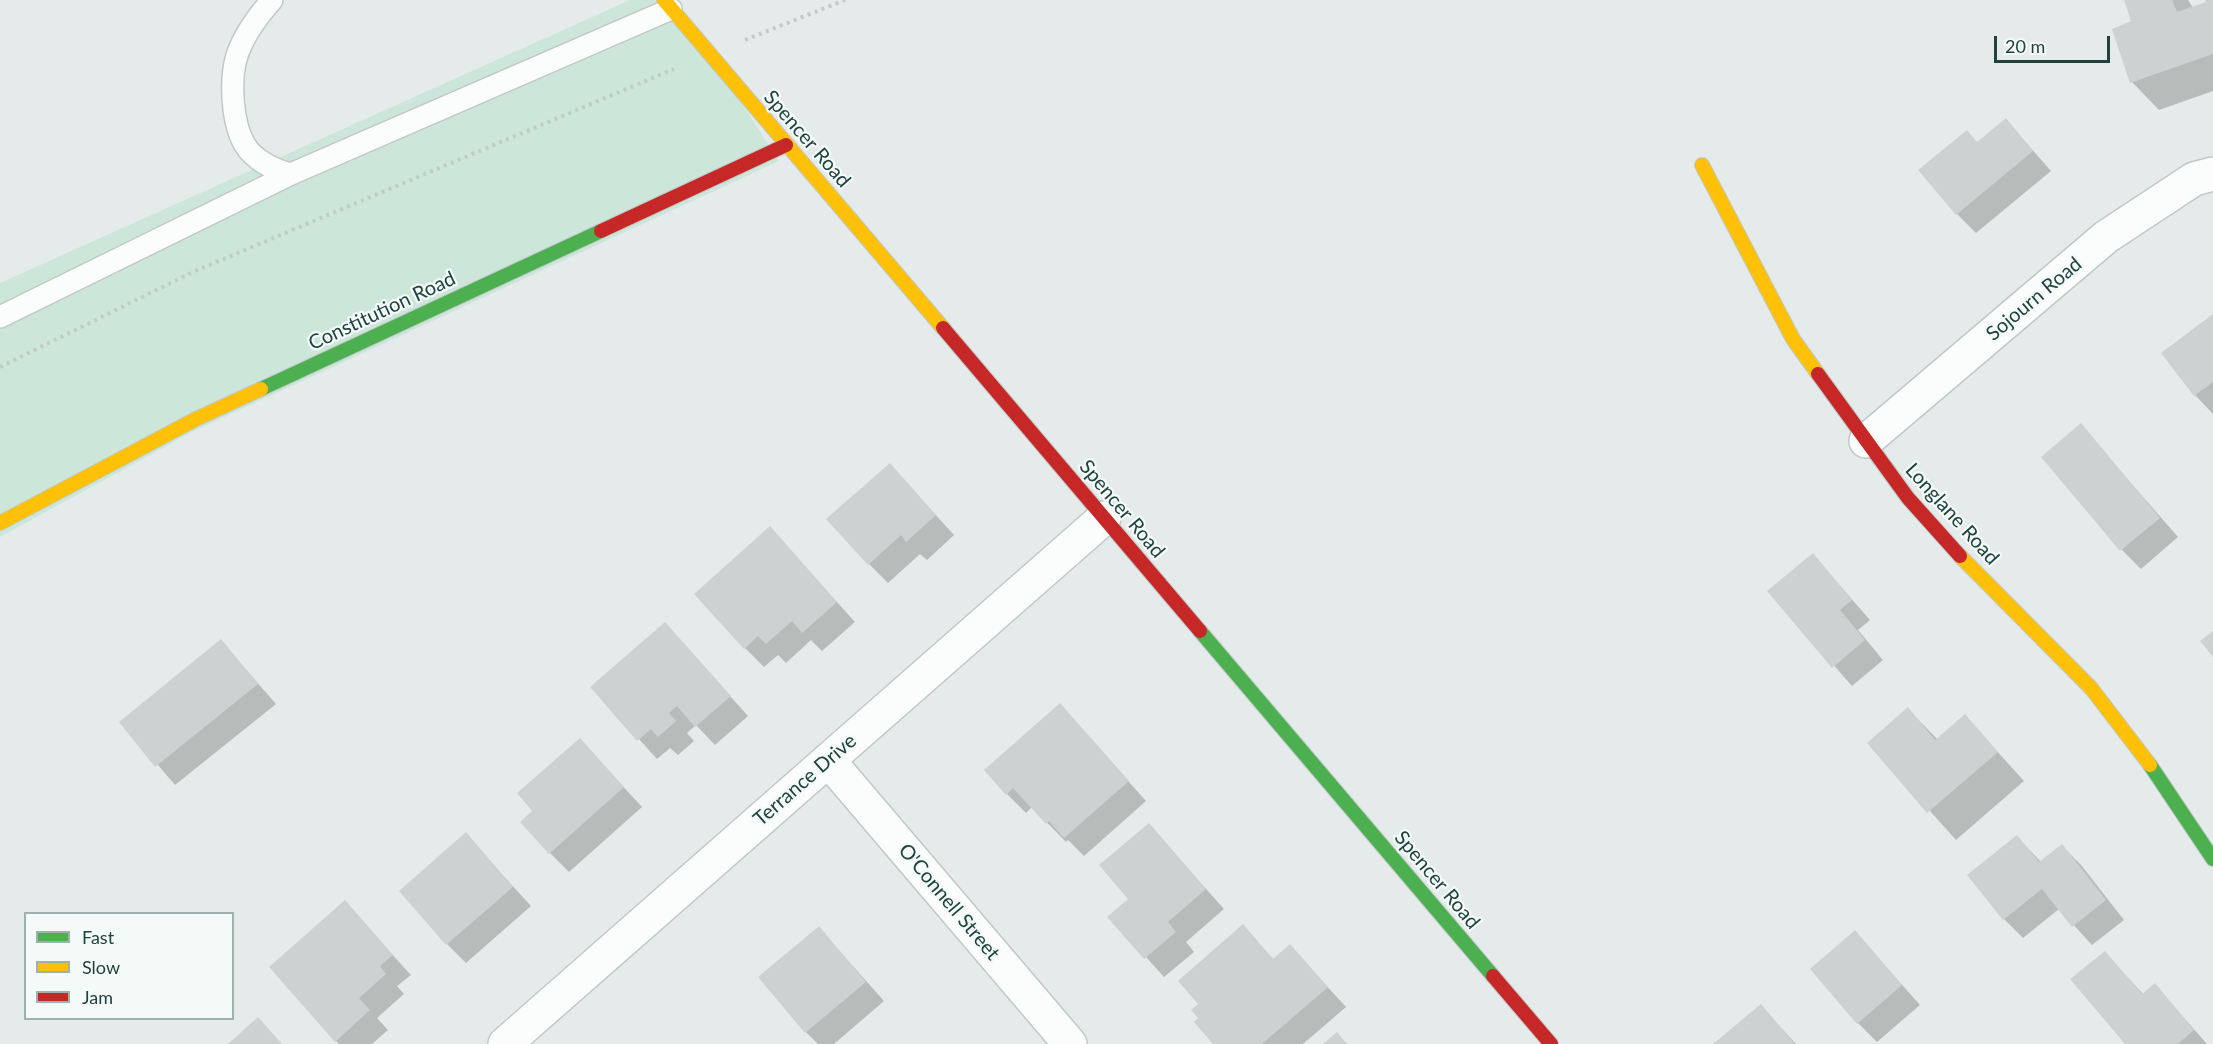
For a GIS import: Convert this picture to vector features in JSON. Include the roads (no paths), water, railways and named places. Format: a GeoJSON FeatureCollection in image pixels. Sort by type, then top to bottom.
{"type":"FeatureCollection","features":[{"type":"Feature","properties":{"kind":"street","name":"Spencer Road"},"geometry":{"type":"LineString","coordinates":[[667,5],[1551,1044]]}},
{"type":"Feature","properties":{"kind":"street","name":"Constitution Road"},"geometry":{"type":"LineString","coordinates":[[0,523],[196,419],[786,145]]}},
{"type":"Feature","properties":{"kind":"street","name":"Longlane Road"},"geometry":{"type":"LineString","coordinates":[[1702,165],[1793,339],[1866,441],[1908,498],[1959,555],[2091,688],[2167,787],[2213,859]]}},
{"type":"Feature","properties":{"kind":"street","name":"Sojourn Road"},"geometry":{"type":"LineString","coordinates":[[1866,441],[2106,237],[2194,179],[2213,174]]}},
{"type":"Feature","properties":{"kind":"street","name":"Terrance Drive"},"geometry":{"type":"LineString","coordinates":[[506,1044],[1104,518]]}},
{"type":"Feature","properties":{"kind":"street","name":"O'Connell Street"},"geometry":{"type":"LineString","coordinates":[[828,760],[1070,1044]]}},
{"type":"Feature","properties":{"kind":"lane"},"geometry":{"type":"LineString","coordinates":[[272,0],[255,19],[236,59],[232,108],[245,146],[272,169],[291,174]]}},
{"type":"Feature","properties":{"kind":"lane"},"geometry":{"type":"LineString","coordinates":[[0,317],[291,174],[667,5]]}}]}
